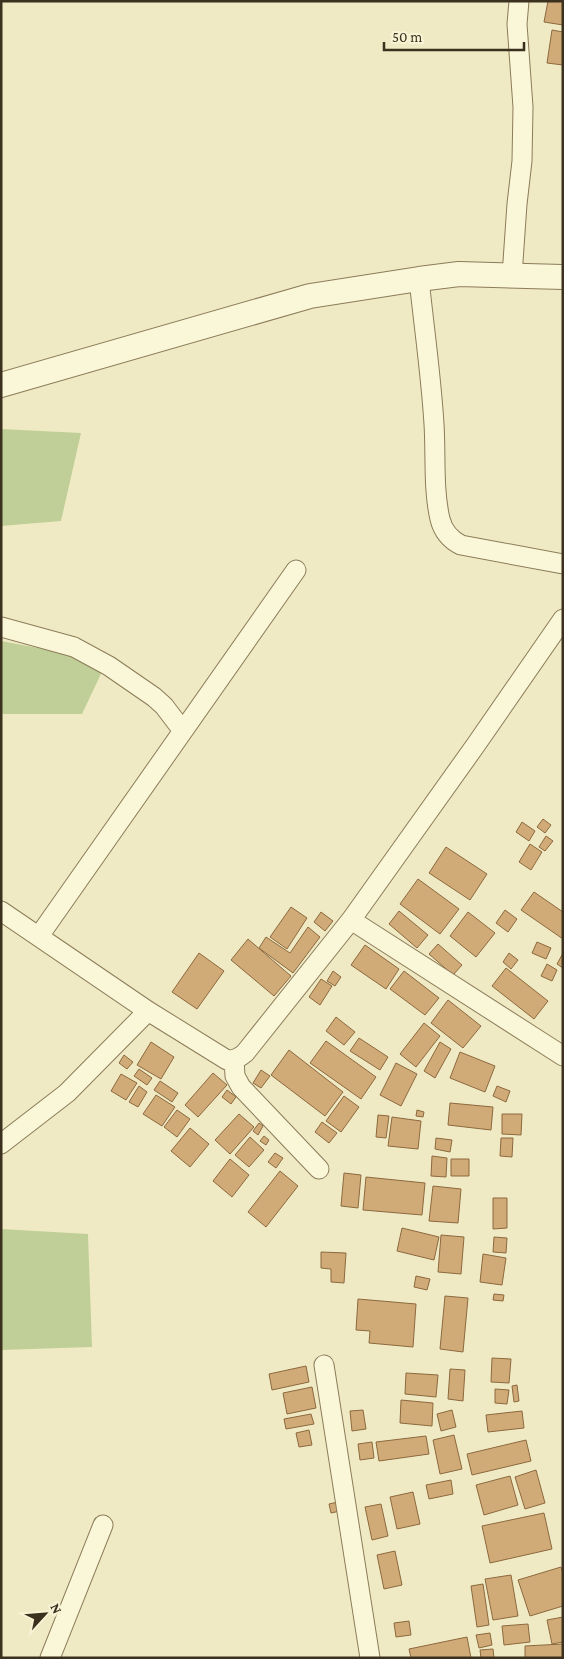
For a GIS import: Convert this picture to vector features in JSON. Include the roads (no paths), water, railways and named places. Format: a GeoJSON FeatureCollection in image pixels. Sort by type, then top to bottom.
{"type":"FeatureCollection","features":[{"type":"Feature","properties":{"kind":"street"},"geometry":{"type":"LineString","coordinates":[[512,276],[522,161],[523,107],[517,24],[519,1]]}},
{"type":"Feature","properties":{"kind":"street"},"geometry":{"type":"LineString","coordinates":[[1,385],[310,296],[460,274],[563,277]]}},
{"type":"Feature","properties":{"kind":"street"},"geometry":{"type":"LineString","coordinates":[[419,279],[434,422],[437,500],[441,520],[446,532],[453,541],[461,545],[563,564]]}},
{"type":"Feature","properties":{"kind":"street"},"geometry":{"type":"LineString","coordinates":[[39,936],[296,570]]}},
{"type":"Feature","properties":{"kind":"street"},"geometry":{"type":"LineString","coordinates":[[1,911],[148,1011],[228,1060],[234,1060],[246,1053],[351,920],[563,619]]}},
{"type":"Feature","properties":{"kind":"street"},"geometry":{"type":"LineString","coordinates":[[1,627],[74,647],[109,666],[154,696],[183,731]]}},
{"type":"Feature","properties":{"kind":"street"},"geometry":{"type":"LineString","coordinates":[[351,920],[563,1056]]}},
{"type":"Feature","properties":{"kind":"street"},"geometry":{"type":"LineString","coordinates":[[1,1144],[67,1092],[148,1011]]}},
{"type":"Feature","properties":{"kind":"street"},"geometry":{"type":"LineString","coordinates":[[234,1060],[235,1076],[241,1087],[319,1169]]}},
{"type":"Feature","properties":{"kind":"street"},"geometry":{"type":"LineString","coordinates":[[324,1365],[370,1658]]}},
{"type":"Feature","properties":{"kind":"street"},"geometry":{"type":"LineString","coordinates":[[50,1658],[103,1525]]}}]}
